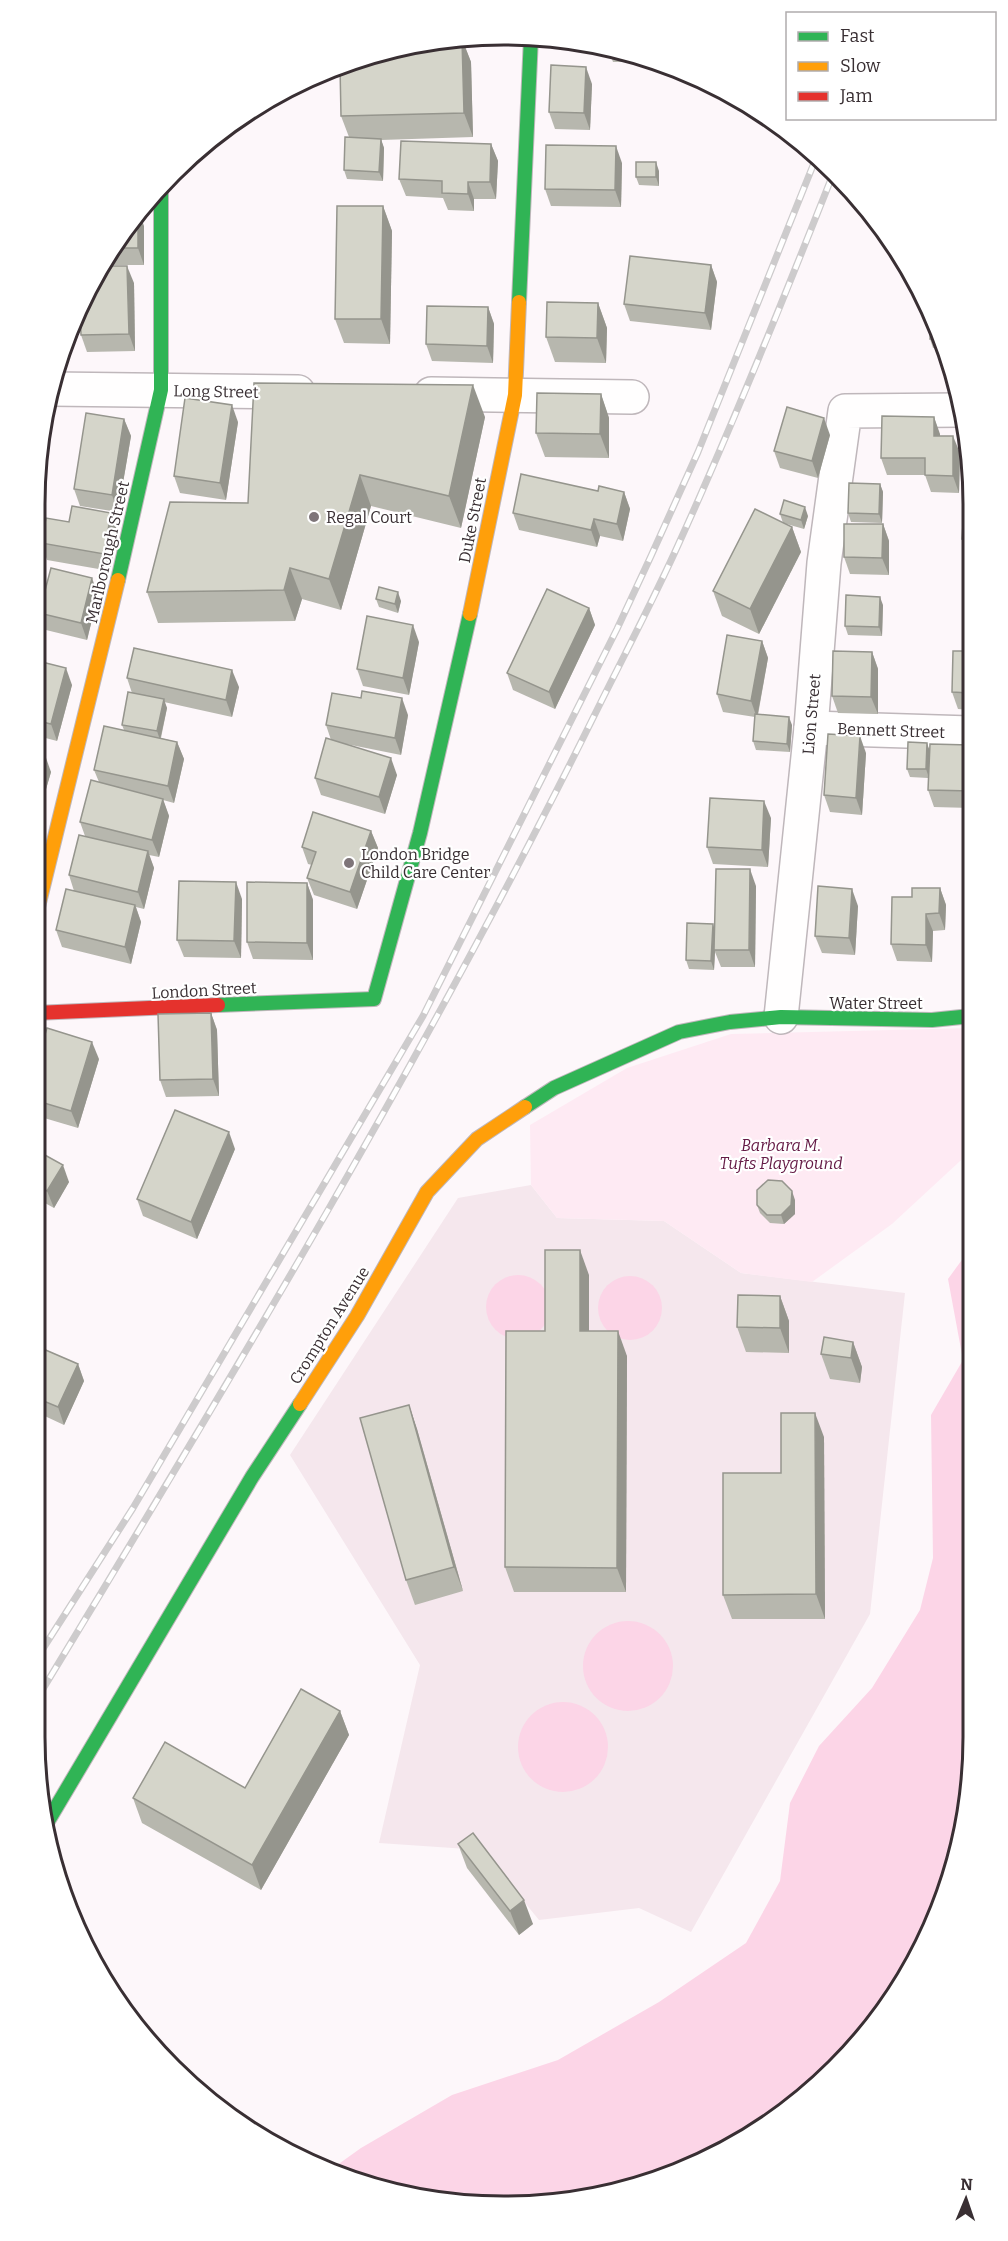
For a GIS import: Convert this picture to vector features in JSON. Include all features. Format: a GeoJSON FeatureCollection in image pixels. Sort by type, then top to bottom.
{"type":"FeatureCollection","features":[{"type":"Feature","properties":{"kind":"street","name":"Duke Street"},"geometry":{"type":"LineString","coordinates":[[374,999],[431,787],[468,626],[515,395],[531,46]]}},
{"type":"Feature","properties":{"kind":"street","name":"Marlborough Street"},"geometry":{"type":"LineString","coordinates":[[45,876],[100,658],[161,390],[161,199]]}},
{"type":"Feature","properties":{"kind":"street","name":"Long Street"},"geometry":{"type":"LineString","coordinates":[[60,388],[329,393]]}},
{"type":"Feature","properties":{"kind":"street"},"geometry":{"type":"LineString","coordinates":[[396,393],[632,397]]}},
{"type":"Feature","properties":{"kind":"street","name":"Lion Street"},"geometry":{"type":"LineString","coordinates":[[781,1017],[811,728],[824,562],[845,411],[953,410]]}},
{"type":"Feature","properties":{"kind":"street","name":"Bennett Street"},"geometry":{"type":"LineString","coordinates":[[811,728],[963,733]]}},
{"type":"Feature","properties":{"kind":"street","name":"London Street"},"geometry":{"type":"LineString","coordinates":[[45,1013],[374,999]]}},
{"type":"Feature","properties":{"kind":"street","name":"Water Street"},"geometry":{"type":"LineString","coordinates":[[781,1017],[932,1020],[963,1017]]}},
{"type":"Feature","properties":{"kind":"street","name":"Crompton Avenue"},"geometry":{"type":"LineString","coordinates":[[52,1814],[252,1477],[357,1316],[427,1192],[477,1139],[554,1088],[679,1032],[730,1022],[781,1017]]}},
{"type":"Feature","properties":{"kind":"shaded area"},"geometry":{"type":"Polygon","coordinates":[[[531,1185],[557,1218],[664,1221],[741,1273],[905,1293],[870,1614],[691,1932],[639,1908],[539,1920],[482,1850],[379,1843],[420,1665],[290,1455],[458,1198],[531,1185]]]}},
{"type":"Feature","properties":{"kind":"shaded area"},"geometry":{"type":"Polygon","coordinates":[[[963,1258],[963,1360],[948,1279],[963,1258]]]}},
{"type":"Feature","properties":{"kind":"shaded area"},"geometry":{"type":"Polygon","coordinates":[[[518,1275],[530,1277],[541,1284],[548,1295],[550,1307],[548,1319],[541,1330],[530,1337],[518,1339],[506,1337],[495,1330],[488,1319],[486,1307],[488,1295],[495,1284],[506,1277],[518,1275]]]}},
{"type":"Feature","properties":{"kind":"shaded area"},"geometry":{"type":"Polygon","coordinates":[[[624,1276],[636,1276],[653,1285],[660,1296],[662,1308],[660,1320],[653,1331],[636,1340],[624,1340],[612,1335],[603,1326],[598,1314],[598,1302],[603,1290],[612,1281],[624,1276]]]}},
{"type":"Feature","properties":{"kind":"shaded area"},"geometry":{"type":"Polygon","coordinates":[[[963,1360],[963,1737],[959,1797],[947,1856],[928,1913],[902,1966],[868,2016],[829,2062],[759,2119],[707,2149],[652,2172],[564,2192],[504,2196],[444,2192],[414,2187],[356,2172],[338,2165],[361,2148],[452,2095],[558,2060],[659,2002],[746,1943],[780,1881],[790,1803],[819,1746],[872,1688],[920,1610],[933,1558],[931,1415],[963,1360]]]}},
{"type":"Feature","properties":{"kind":"shaded area"},"geometry":{"type":"Polygon","coordinates":[[[628,1621],[645,1625],[660,1634],[669,1649],[673,1666],[669,1683],[660,1698],[645,1707],[628,1711],[611,1707],[596,1698],[587,1683],[583,1666],[587,1649],[596,1634],[611,1625],[628,1621]]]}},
{"type":"Feature","properties":{"kind":"shaded area"},"geometry":{"type":"Polygon","coordinates":[[[563,1702],[580,1706],[595,1715],[604,1730],[608,1747],[604,1764],[595,1779],[580,1788],[563,1792],[546,1788],[531,1779],[522,1764],[518,1747],[522,1730],[531,1715],[546,1706],[563,1702]]]}},
{"type":"Feature","properties":{"kind":"green space","name":"Barbara M. Tufts Playground"},"geometry":{"type":"Polygon","coordinates":[[[963,1028],[963,1158],[892,1224],[812,1282],[741,1273],[664,1221],[557,1218],[531,1185],[530,1125],[627,1068],[731,1034],[963,1028]]]}},
{"type":"Feature","properties":{"kind":"building"},"geometry":{"type":"Polygon","coordinates":[[[462,47],[464,113],[341,116],[340,75],[414,54],[462,47]]]}},
{"type":"Feature","properties":{"kind":"building"},"geometry":{"type":"Polygon","coordinates":[[[551,65],[586,67],[584,113],[549,112],[551,65]]]}},
{"type":"Feature","properties":{"kind":"building"},"geometry":{"type":"Polygon","coordinates":[[[345,137],[381,139],[379,172],[344,170],[345,137]]]}},
{"type":"Feature","properties":{"kind":"building"},"geometry":{"type":"Polygon","coordinates":[[[401,141],[491,144],[490,182],[468,182],[468,194],[442,193],[442,181],[399,179],[401,141]]]}},
{"type":"Feature","properties":{"kind":"building"},"geometry":{"type":"Polygon","coordinates":[[[546,145],[616,146],[615,190],[545,189],[546,145]]]}},
{"type":"Feature","properties":{"kind":"building"},"geometry":{"type":"Polygon","coordinates":[[[636,162],[656,162],[656,177],[636,177],[636,162]]]}},
{"type":"Feature","properties":{"kind":"building"},"geometry":{"type":"Polygon","coordinates":[[[337,206],[383,206],[381,319],[335,319],[337,206]]]}},
{"type":"Feature","properties":{"kind":"building"},"geometry":{"type":"Polygon","coordinates":[[[138,228],[138,248],[123,248],[138,228]]]}},
{"type":"Feature","properties":{"kind":"building"},"geometry":{"type":"Polygon","coordinates":[[[630,256],[711,265],[705,313],[624,304],[630,256]]]}},
{"type":"Feature","properties":{"kind":"building"},"geometry":{"type":"Polygon","coordinates":[[[111,266],[127,266],[129,334],[81,335],[81,326],[111,266]]]}},
{"type":"Feature","properties":{"kind":"building"},"geometry":{"type":"Polygon","coordinates":[[[547,302],[598,303],[597,338],[546,337],[547,302]]]}},
{"type":"Feature","properties":{"kind":"building"},"geometry":{"type":"Polygon","coordinates":[[[427,306],[488,307],[487,346],[426,344],[427,306]]]}},
{"type":"Feature","properties":{"kind":"building","name":"Regal Court"},"geometry":{"type":"Polygon","coordinates":[[[254,383],[473,385],[449,496],[360,475],[329,579],[290,568],[284,590],[147,592],[170,502],[248,503],[254,383]]]}},
{"type":"Feature","properties":{"kind":"building"},"geometry":{"type":"Polygon","coordinates":[[[537,393],[601,394],[600,434],[536,433],[537,393]]]}},
{"type":"Feature","properties":{"kind":"building"},"geometry":{"type":"Polygon","coordinates":[[[185,398],[232,405],[220,483],[174,476],[185,398]]]}},
{"type":"Feature","properties":{"kind":"building"},"geometry":{"type":"Polygon","coordinates":[[[787,407],[824,418],[812,461],[774,451],[787,407]]]}},
{"type":"Feature","properties":{"kind":"building"},"geometry":{"type":"Polygon","coordinates":[[[86,413],[124,419],[112,495],[74,489],[86,413]]]}},
{"type":"Feature","properties":{"kind":"building"},"geometry":{"type":"Polygon","coordinates":[[[882,416],[934,417],[934,436],[953,436],[953,476],[925,475],[925,458],[881,458],[882,416]]]}},
{"type":"Feature","properties":{"kind":"building"},"geometry":{"type":"Polygon","coordinates":[[[521,474],[598,491],[599,486],[624,492],[617,524],[594,519],[591,530],[513,513],[521,474]]]}},
{"type":"Feature","properties":{"kind":"building"},"geometry":{"type":"Polygon","coordinates":[[[849,483],[880,484],[879,514],[848,513],[849,483]]]}},
{"type":"Feature","properties":{"kind":"building"},"geometry":{"type":"Polygon","coordinates":[[[784,500],[805,507],[801,520],[780,514],[784,500]]]}},
{"type":"Feature","properties":{"kind":"building"},"geometry":{"type":"Polygon","coordinates":[[[72,506],[111,513],[104,554],[45,544],[46,518],[69,522],[72,506]]]}},
{"type":"Feature","properties":{"kind":"building"},"geometry":{"type":"Polygon","coordinates":[[[755,509],[792,527],[750,609],[713,591],[755,509]]]}},
{"type":"Feature","properties":{"kind":"building"},"geometry":{"type":"Polygon","coordinates":[[[844,524],[883,524],[882,558],[844,557],[844,524]]]}},
{"type":"Feature","properties":{"kind":"building"},"geometry":{"type":"Polygon","coordinates":[[[51,568],[92,578],[81,623],[45,614],[45,590],[51,568]]]}},
{"type":"Feature","properties":{"kind":"building"},"geometry":{"type":"Polygon","coordinates":[[[379,587],[398,592],[395,604],[376,599],[379,587]]]}},
{"type":"Feature","properties":{"kind":"building"},"geometry":{"type":"Polygon","coordinates":[[[547,589],[589,608],[549,692],[507,673],[547,589]]]}},
{"type":"Feature","properties":{"kind":"building"},"geometry":{"type":"Polygon","coordinates":[[[846,595],[880,597],[879,627],[845,626],[846,595]]]}},
{"type":"Feature","properties":{"kind":"building"},"geometry":{"type":"Polygon","coordinates":[[[367,616],[413,625],[403,678],[357,669],[367,616]]]}},
{"type":"Feature","properties":{"kind":"building"},"geometry":{"type":"Polygon","coordinates":[[[727,635],[762,641],[751,701],[717,694],[727,635]]]}},
{"type":"Feature","properties":{"kind":"building"},"geometry":{"type":"Polygon","coordinates":[[[134,648],[232,670],[226,700],[127,678],[134,648]]]}},
{"type":"Feature","properties":{"kind":"building"},"geometry":{"type":"Polygon","coordinates":[[[833,651],[872,652],[871,697],[832,696],[833,651]]]}},
{"type":"Feature","properties":{"kind":"building"},"geometry":{"type":"Polygon","coordinates":[[[953,651],[963,651],[963,693],[952,692],[953,651]]]}},
{"type":"Feature","properties":{"kind":"building"},"geometry":{"type":"Polygon","coordinates":[[[45,663],[66,668],[51,724],[45,723],[45,663]]]}},
{"type":"Feature","properties":{"kind":"building"},"geometry":{"type":"Polygon","coordinates":[[[362,691],[402,698],[395,738],[326,725],[332,693],[361,698],[362,691]]]}},
{"type":"Feature","properties":{"kind":"building"},"geometry":{"type":"Polygon","coordinates":[[[128,692],[164,699],[157,731],[122,725],[128,692]]]}},
{"type":"Feature","properties":{"kind":"building"},"geometry":{"type":"Polygon","coordinates":[[[755,714],[789,717],[787,744],[753,741],[755,714]]]}},
{"type":"Feature","properties":{"kind":"building"},"geometry":{"type":"Polygon","coordinates":[[[104,726],[177,742],[168,786],[94,770],[104,726]]]}},
{"type":"Feature","properties":{"kind":"building"},"geometry":{"type":"Polygon","coordinates":[[[828,734],[860,736],[856,798],[824,795],[828,734]]]}},
{"type":"Feature","properties":{"kind":"building"},"geometry":{"type":"Polygon","coordinates":[[[326,738],[391,758],[379,797],[315,778],[326,738]]]}},
{"type":"Feature","properties":{"kind":"building"},"geometry":{"type":"Polygon","coordinates":[[[908,742],[927,743],[926,769],[907,769],[908,742]]]}},
{"type":"Feature","properties":{"kind":"building"},"geometry":{"type":"Polygon","coordinates":[[[930,744],[963,745],[963,791],[928,790],[930,744]]]}},
{"type":"Feature","properties":{"kind":"building"},"geometry":{"type":"Polygon","coordinates":[[[91,780],[163,799],[152,840],[80,822],[91,780]]]}},
{"type":"Feature","properties":{"kind":"building"},"geometry":{"type":"Polygon","coordinates":[[[710,798],[764,801],[762,850],[707,847],[710,798]]]}},
{"type":"Feature","properties":{"kind":"building"},"geometry":{"type":"Polygon","coordinates":[[[313,812],[371,831],[350,892],[307,878],[316,852],[302,847],[313,812]]]}},
{"type":"Feature","properties":{"kind":"building"},"geometry":{"type":"Polygon","coordinates":[[[79,835],[148,851],[138,892],[69,875],[79,835]]]}},
{"type":"Feature","properties":{"kind":"building"},"geometry":{"type":"Polygon","coordinates":[[[716,869],[750,869],[749,950],[714,950],[716,869]]]}},
{"type":"Feature","properties":{"kind":"building"},"geometry":{"type":"Polygon","coordinates":[[[179,881],[236,882],[234,941],[177,940],[179,881]]]}},
{"type":"Feature","properties":{"kind":"building"},"geometry":{"type":"Polygon","coordinates":[[[247,882],[307,883],[307,943],[247,942],[247,882]]]}},
{"type":"Feature","properties":{"kind":"building"},"geometry":{"type":"Polygon","coordinates":[[[818,886],[852,889],[849,938],[815,936],[818,886]]]}},
{"type":"Feature","properties":{"kind":"building"},"geometry":{"type":"Polygon","coordinates":[[[912,888],[940,888],[939,913],[926,914],[926,945],[891,944],[892,897],[912,897],[912,888]]]}},
{"type":"Feature","properties":{"kind":"building"},"geometry":{"type":"Polygon","coordinates":[[[66,889],[135,905],[125,947],[56,930],[66,889]]]}},
{"type":"Feature","properties":{"kind":"building"},"geometry":{"type":"Polygon","coordinates":[[[687,923],[713,924],[711,961],[686,960],[687,923]]]}},
{"type":"Feature","properties":{"kind":"building"},"geometry":{"type":"Polygon","coordinates":[[[211,1013],[213,1079],[160,1080],[158,1014],[211,1013]]]}},
{"type":"Feature","properties":{"kind":"building"},"geometry":{"type":"Polygon","coordinates":[[[47,1028],[92,1042],[71,1111],[45,1103],[45,1034],[47,1028]]]}},
{"type":"Feature","properties":{"kind":"building"},"geometry":{"type":"Polygon","coordinates":[[[175,1110],[229,1132],[191,1222],[137,1199],[175,1110]]]}},
{"type":"Feature","properties":{"kind":"building"},"geometry":{"type":"Polygon","coordinates":[[[45,1155],[63,1165],[47,1191],[45,1190],[45,1155]]]}},
{"type":"Feature","properties":{"kind":"building"},"geometry":{"type":"Polygon","coordinates":[[[768,1180],[782,1181],[792,1191],[791,1205],[781,1215],[767,1215],[757,1205],[757,1190],[768,1180]]]}},
{"type":"Feature","properties":{"kind":"building"},"geometry":{"type":"Polygon","coordinates":[[[545,1250],[580,1250],[580,1331],[618,1331],[617,1568],[505,1567],[506,1331],[545,1331],[545,1250]]]}},
{"type":"Feature","properties":{"kind":"building"},"geometry":{"type":"Polygon","coordinates":[[[738,1295],[780,1296],[780,1328],[737,1327],[738,1295]]]}},
{"type":"Feature","properties":{"kind":"building"},"geometry":{"type":"Polygon","coordinates":[[[824,1337],[853,1342],[851,1358],[821,1354],[824,1337]]]}},
{"type":"Feature","properties":{"kind":"building"},"geometry":{"type":"Polygon","coordinates":[[[45,1350],[78,1364],[58,1407],[45,1402],[45,1350]]]}},
{"type":"Feature","properties":{"kind":"building"},"geometry":{"type":"Polygon","coordinates":[[[409,1405],[454,1567],[406,1580],[360,1418],[409,1405]]]}},
{"type":"Feature","properties":{"kind":"building"},"geometry":{"type":"Polygon","coordinates":[[[781,1413],[815,1413],[816,1594],[723,1595],[723,1473],[781,1473],[781,1413]]]}},
{"type":"Feature","properties":{"kind":"building"},"geometry":{"type":"Polygon","coordinates":[[[301,1689],[340,1711],[252,1865],[133,1798],[165,1742],[245,1788],[301,1689]]]}},
{"type":"Feature","properties":{"kind":"building"},"geometry":{"type":"Polygon","coordinates":[[[473,1833],[524,1900],[510,1911],[458,1844],[473,1833]]]}},
{"type":"Feature","properties":{"kind":"railway"},"geometry":{"type":"LineString","coordinates":[[45,1645],[133,1508],[423,1016],[617,629],[651,556],[698,452],[813,165]]}},
{"type":"Feature","properties":{"kind":"railway"},"geometry":{"type":"LineString","coordinates":[[45,1685],[326,1214],[396,1091],[531,841],[679,543],[758,360],[830,181]]}},
{"type":"Feature","properties":{"kind":"traffic: fast"},"geometry":{"type":"LineString","coordinates":[[519,302],[531,46]]}},
{"type":"Feature","properties":{"kind":"traffic: fast"},"geometry":{"type":"LineString","coordinates":[[118,580],[161,390],[161,199]]}},
{"type":"Feature","properties":{"kind":"traffic: fast"},"geometry":{"type":"LineString","coordinates":[[218,1005],[374,999],[420,833],[470,614]]}},
{"type":"Feature","properties":{"kind":"traffic: fast"},"geometry":{"type":"LineString","coordinates":[[525,1107],[554,1088],[679,1032],[730,1022],[781,1017],[932,1020],[963,1017]]}},
{"type":"Feature","properties":{"kind":"traffic: fast"},"geometry":{"type":"LineString","coordinates":[[52,1814],[252,1477],[300,1404]]}},
{"type":"Feature","properties":{"kind":"traffic: slow"},"geometry":{"type":"LineString","coordinates":[[470,614],[515,395],[519,302]]}},
{"type":"Feature","properties":{"kind":"traffic: slow"},"geometry":{"type":"LineString","coordinates":[[45,878],[118,580]]}},
{"type":"Feature","properties":{"kind":"traffic: slow"},"geometry":{"type":"LineString","coordinates":[[300,1404],[357,1316],[427,1192],[477,1139],[525,1107]]}},
{"type":"Feature","properties":{"kind":"traffic: jam"},"geometry":{"type":"LineString","coordinates":[[45,1013],[218,1005]]}},
{"type":"Feature","properties":{"kind":"place","name":"Regal Court"},"geometry":{"type":"Point","coordinates":[314,517]}},
{"type":"Feature","properties":{"kind":"place","name":"London Bridge Child Care Center"},"geometry":{"type":"Point","coordinates":[349,863]}}]}
